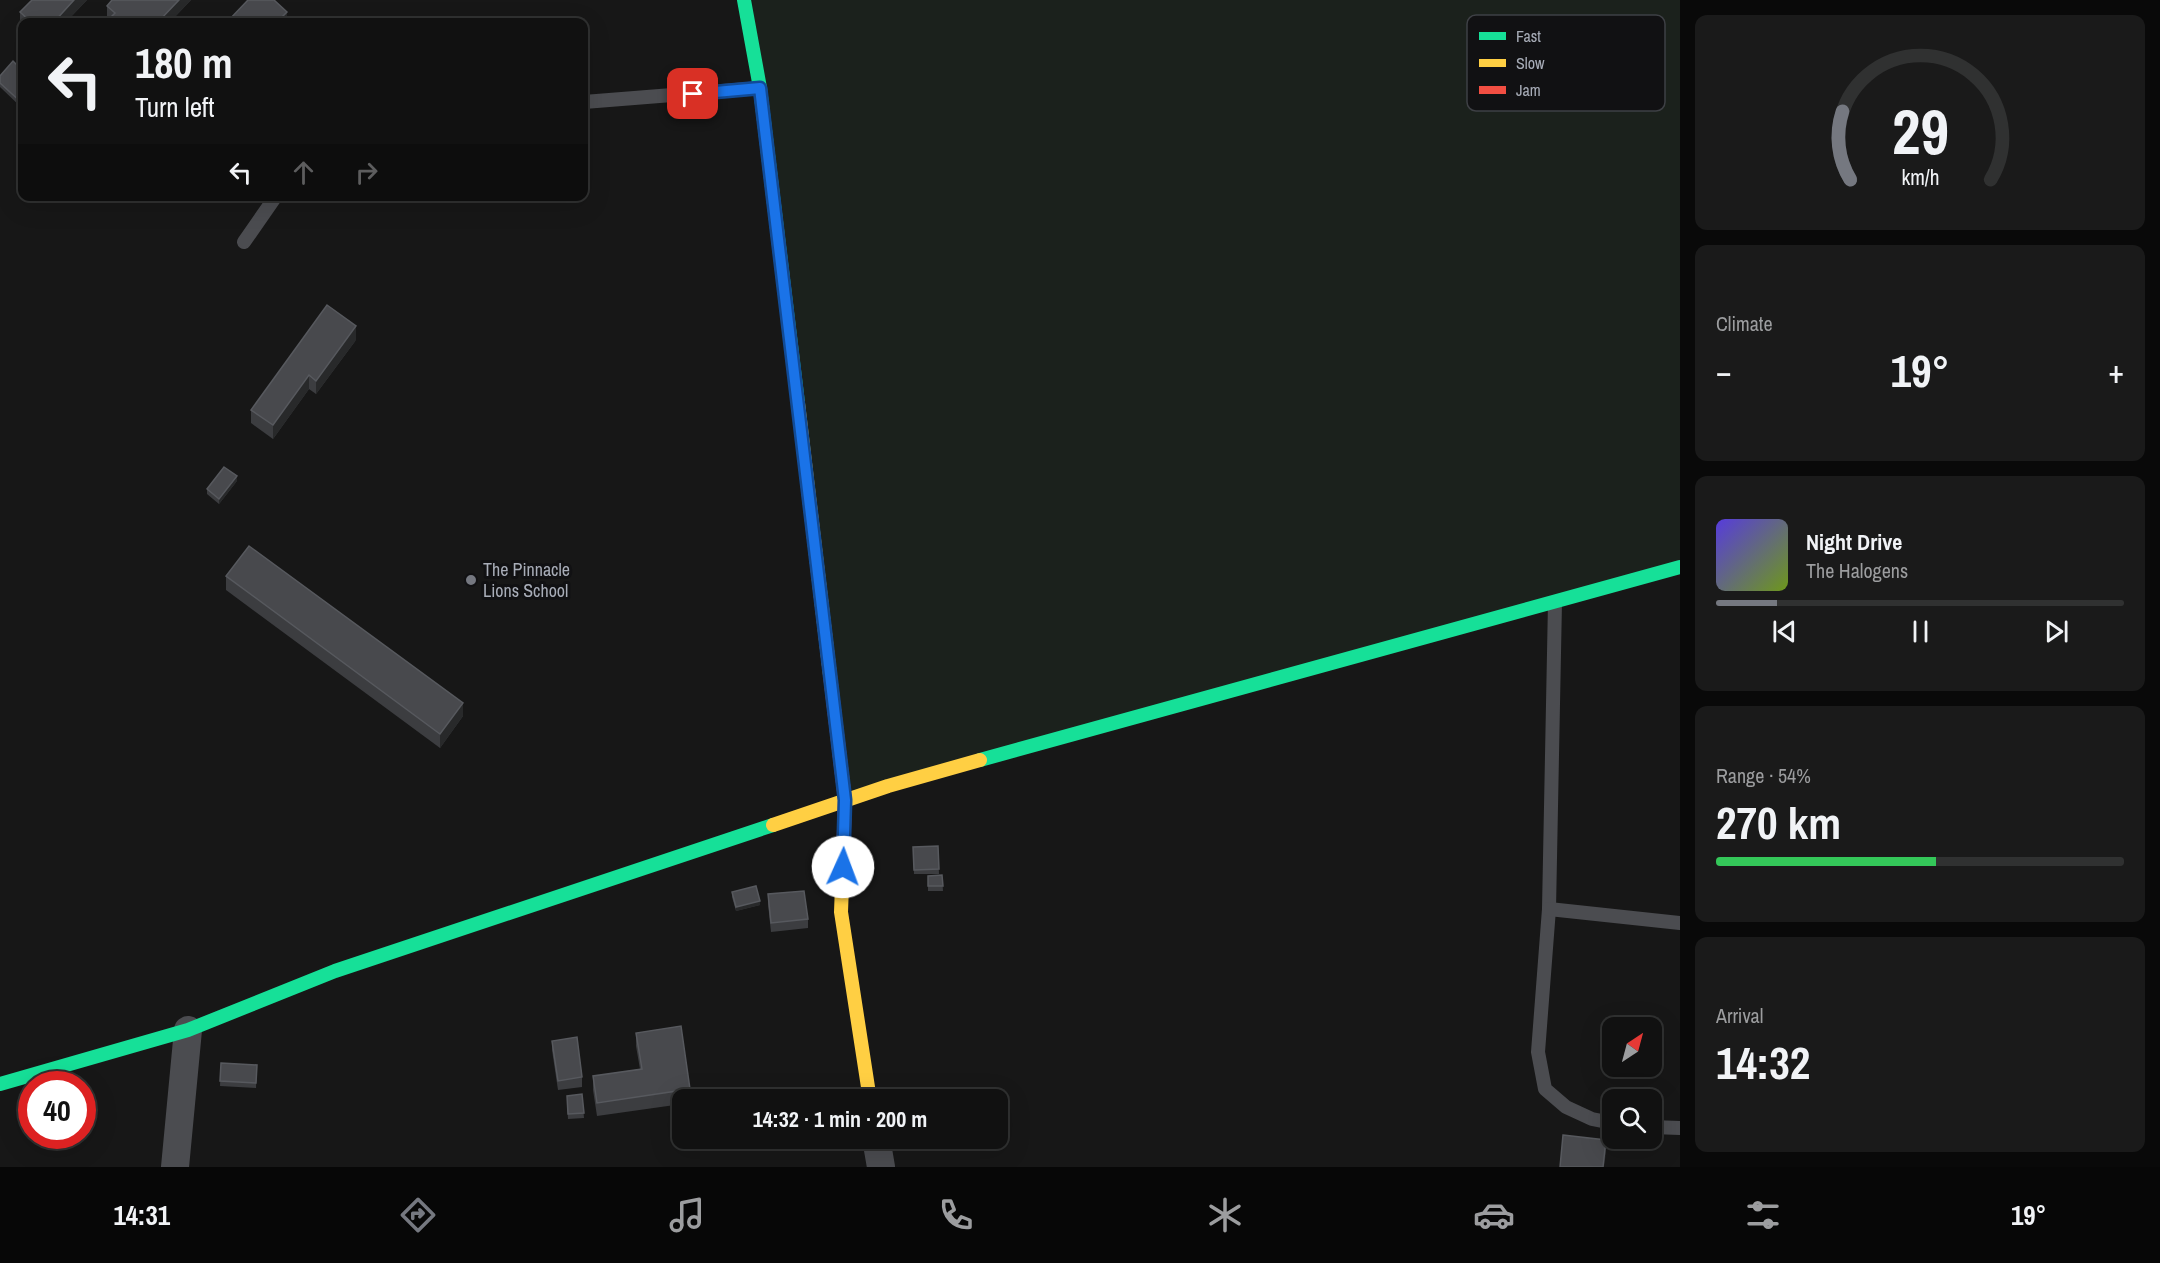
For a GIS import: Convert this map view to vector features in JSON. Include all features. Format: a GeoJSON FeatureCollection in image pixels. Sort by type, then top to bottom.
{"type":"FeatureCollection","features":[{"type":"Feature","properties":{"kind":"main road"},"geometry":{"type":"LineString","coordinates":[[744,0],[760,88],[845,800],[841,912],[868,1089]]}},
{"type":"Feature","properties":{"kind":"main road"},"geometry":{"type":"LineString","coordinates":[[0,1084],[189,1030],[335,971],[911,779],[1680,567]]}},
{"type":"Feature","properties":{"kind":"street"},"geometry":{"type":"LineString","coordinates":[[175,1167],[189,1030]]}},
{"type":"Feature","properties":{"kind":"street"},"geometry":{"type":"LineString","coordinates":[[878,1149],[881,1167]]}},
{"type":"Feature","properties":{"kind":"lane"},"geometry":{"type":"LineString","coordinates":[[588,102],[760,88]]}},
{"type":"Feature","properties":{"kind":"lane"},"geometry":{"type":"LineString","coordinates":[[244,242],[273,201]]}},
{"type":"Feature","properties":{"kind":"lane"},"geometry":{"type":"LineString","coordinates":[[1555,602],[1549,909],[1538,1052],[1545,1089],[1566,1107],[1602,1121]]}},
{"type":"Feature","properties":{"kind":"lane"},"geometry":{"type":"LineString","coordinates":[[1549,909],[1680,923]]}},
{"type":"Feature","properties":{"kind":"lane"},"geometry":{"type":"LineString","coordinates":[[1662,1127],[1680,1128]]}},
{"type":"Feature","properties":{"kind":"shaded area"},"geometry":{"type":"Polygon","coordinates":[[[752,0],[1680,0],[1680,566],[846,799],[752,0]]]}},
{"type":"Feature","properties":{"kind":"building"},"geometry":{"type":"Polygon","coordinates":[[[32,0],[74,0],[58,18],[27,18],[20,12],[32,0]]]}},
{"type":"Feature","properties":{"kind":"building"},"geometry":{"type":"Polygon","coordinates":[[[112,0],[179,0],[162,18],[110,18],[115,13],[107,6],[112,0]]]}},
{"type":"Feature","properties":{"kind":"building"},"geometry":{"type":"Polygon","coordinates":[[[248,0],[274,0],[287,12],[281,18],[231,18],[248,0]]]}},
{"type":"Feature","properties":{"kind":"building"},"geometry":{"type":"Polygon","coordinates":[[[13,61],[18,66],[18,99],[0,83],[0,76],[13,61]]]}},
{"type":"Feature","properties":{"kind":"building"},"geometry":{"type":"Polygon","coordinates":[[[327,305],[356,326],[316,381],[309,375],[273,425],[251,410],[327,305]]]}},
{"type":"Feature","properties":{"kind":"building"},"geometry":{"type":"Polygon","coordinates":[[[224,467],[237,476],[219,499],[207,489],[224,467]]]}},
{"type":"Feature","properties":{"kind":"building"},"geometry":{"type":"Polygon","coordinates":[[[249,546],[463,703],[440,734],[226,576],[249,546]]]}},
{"type":"Feature","properties":{"kind":"building"},"geometry":{"type":"Polygon","coordinates":[[[938,846],[939,869],[914,870],[913,847],[938,846]]]}},
{"type":"Feature","properties":{"kind":"building"},"geometry":{"type":"Polygon","coordinates":[[[942,875],[943,886],[928,886],[928,876],[942,875]]]}},
{"type":"Feature","properties":{"kind":"building"},"geometry":{"type":"Polygon","coordinates":[[[756,886],[760,901],[736,907],[732,892],[756,886]]]}},
{"type":"Feature","properties":{"kind":"building"},"geometry":{"type":"Polygon","coordinates":[[[804,891],[808,919],[771,923],[768,894],[804,891]]]}},
{"type":"Feature","properties":{"kind":"building"},"geometry":{"type":"Polygon","coordinates":[[[681,1026],[690,1089],[672,1089],[672,1092],[597,1103],[593,1076],[642,1069],[636,1033],[681,1026]]]}},
{"type":"Feature","properties":{"kind":"building"},"geometry":{"type":"Polygon","coordinates":[[[577,1037],[582,1077],[558,1081],[552,1041],[577,1037]]]}},
{"type":"Feature","properties":{"kind":"building"},"geometry":{"type":"Polygon","coordinates":[[[221,1063],[257,1065],[256,1083],[220,1081],[221,1063]]]}},
{"type":"Feature","properties":{"kind":"building"},"geometry":{"type":"Polygon","coordinates":[[[582,1094],[584,1113],[568,1114],[567,1096],[582,1094]]]}},
{"type":"Feature","properties":{"kind":"building"},"geometry":{"type":"Polygon","coordinates":[[[1563,1135],[1602,1140],[1602,1149],[1605,1149],[1603,1167],[1560,1167],[1563,1135]]]}},
{"type":"Feature","properties":{"kind":"traffic: fast"},"geometry":{"type":"LineString","coordinates":[[744,0],[760,88],[798,403]]}},
{"type":"Feature","properties":{"kind":"traffic: fast"},"geometry":{"type":"LineString","coordinates":[[980,760],[1680,567]]}},
{"type":"Feature","properties":{"kind":"traffic: fast"},"geometry":{"type":"LineString","coordinates":[[0,1084],[188,1030],[335,971],[773,825]]}},
{"type":"Feature","properties":{"kind":"traffic: slow"},"geometry":{"type":"LineString","coordinates":[[798,403],[830,675]]}},
{"type":"Feature","properties":{"kind":"traffic: slow"},"geometry":{"type":"LineString","coordinates":[[773,825],[888,786],[980,760]]}},
{"type":"Feature","properties":{"kind":"traffic: slow"},"geometry":{"type":"LineString","coordinates":[[843,859],[841,912],[868,1089]]}},
{"type":"Feature","properties":{"kind":"traffic: jam"},"geometry":{"type":"LineString","coordinates":[[830,675],[845,800],[843,859]]}},
{"type":"Feature","properties":{"kind":"place","name":"The Pinnacle Lions School"},"geometry":{"type":"Point","coordinates":[471,580]}},
{"type":"Feature","properties":{"kind":"route"},"geometry":{"type":"LineString","coordinates":[[693,94],[760,88],[845,800],[843,867]]}}]}
